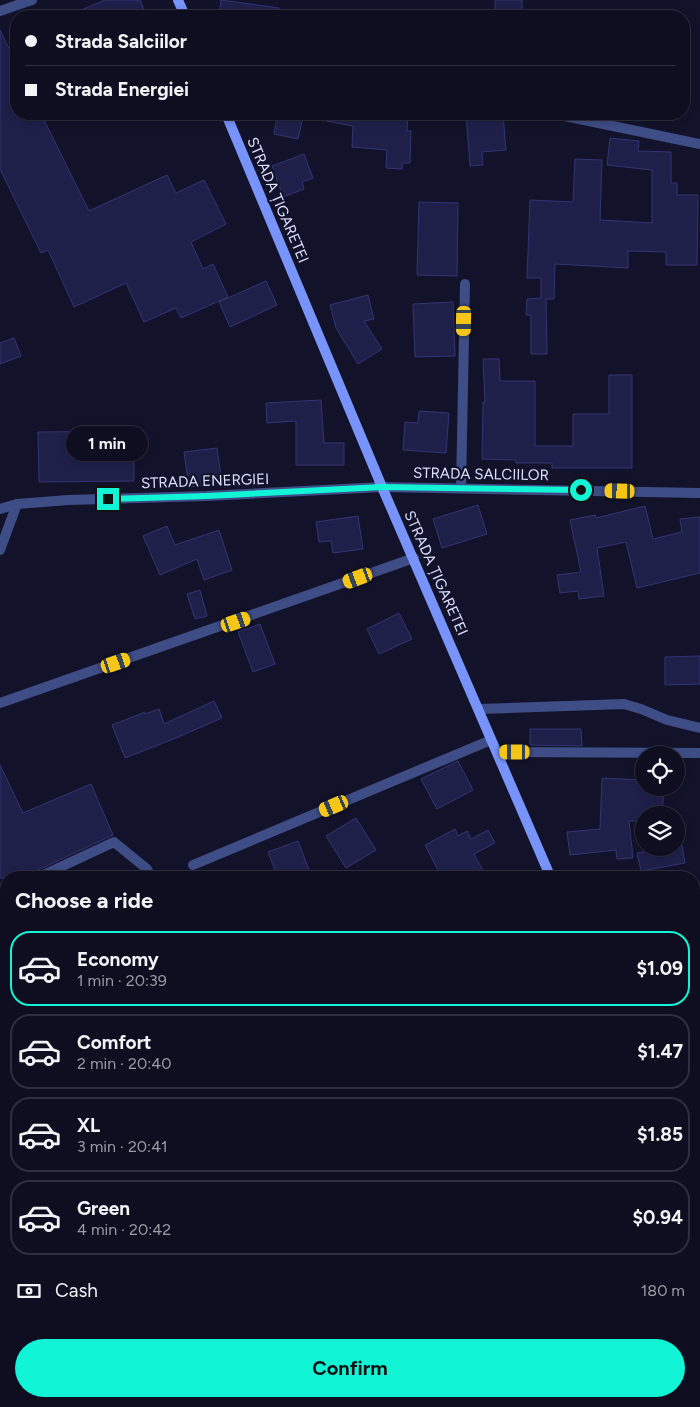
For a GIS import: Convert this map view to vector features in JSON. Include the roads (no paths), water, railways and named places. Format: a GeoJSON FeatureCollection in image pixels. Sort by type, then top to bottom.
{"type":"FeatureCollection","features":[{"type":"Feature","properties":{"kind":"main road","name":"STRADA ȚIGARETEI"},"geometry":{"type":"LineString","coordinates":[[229,120],[382,487],[548,871]]}},
{"type":"Feature","properties":{"kind":"street"},"geometry":{"type":"LineString","coordinates":[[0,11],[32,0]]}},
{"type":"Feature","properties":{"kind":"street"},"geometry":{"type":"LineString","coordinates":[[583,120],[700,144]]}},
{"type":"Feature","properties":{"kind":"street"},"geometry":{"type":"LineString","coordinates":[[461,488],[464,284]]}},
{"type":"Feature","properties":{"kind":"street","name":"STRADA SALCIILOR"},"geometry":{"type":"LineString","coordinates":[[382,487],[700,493]]}},
{"type":"Feature","properties":{"kind":"street","name":"STRADA ENERGIEI"},"geometry":{"type":"LineString","coordinates":[[0,509],[17,504],[68,500],[207,496],[382,487]]}},
{"type":"Feature","properties":{"kind":"street"},"geometry":{"type":"LineString","coordinates":[[0,550],[17,504]]}},
{"type":"Feature","properties":{"kind":"street"},"geometry":{"type":"LineString","coordinates":[[0,703],[414,558]]}},
{"type":"Feature","properties":{"kind":"street"},"geometry":{"type":"LineString","coordinates":[[478,710],[624,704],[667,720],[700,728]]}},
{"type":"Feature","properties":{"kind":"street"},"geometry":{"type":"LineString","coordinates":[[193,865],[491,740]]}},
{"type":"Feature","properties":{"kind":"street"},"geometry":{"type":"LineString","coordinates":[[497,752],[700,753]]}},
{"type":"Feature","properties":{"kind":"street"},"geometry":{"type":"LineString","coordinates":[[51,871],[114,842],[148,871]]}}]}
